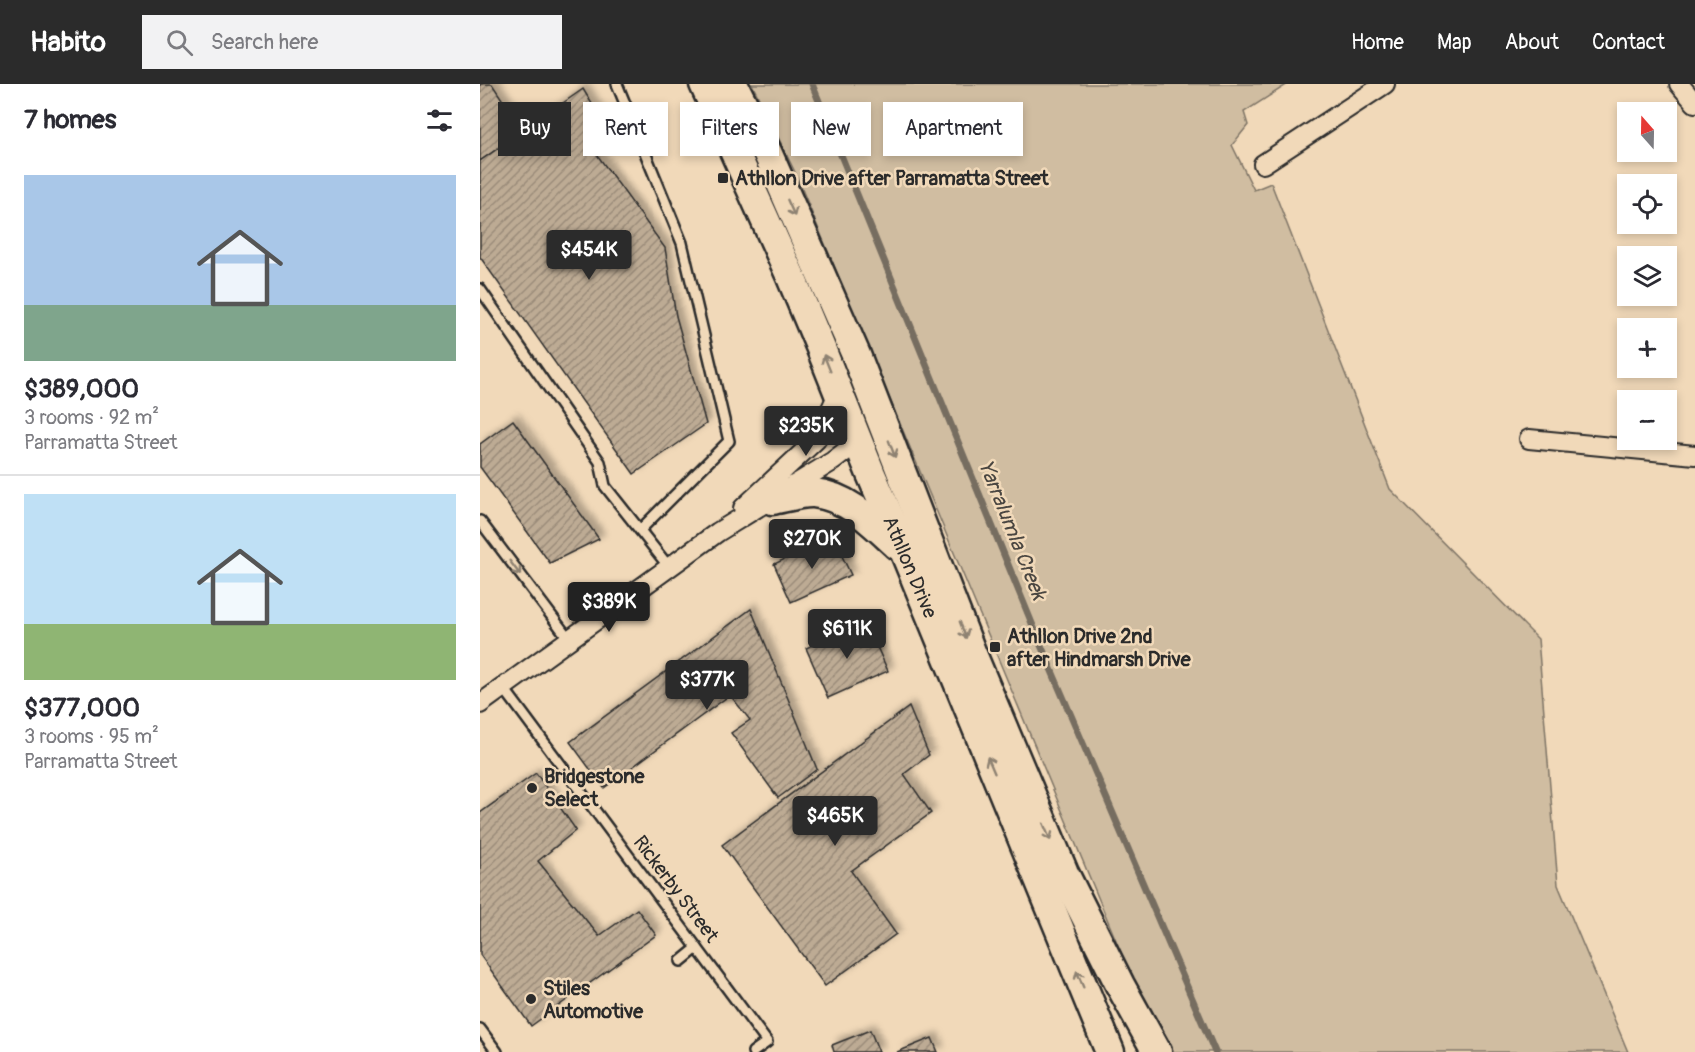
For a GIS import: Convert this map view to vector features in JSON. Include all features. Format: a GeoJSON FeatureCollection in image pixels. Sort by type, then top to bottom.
{"type":"FeatureCollection","features":[{"type":"Feature","properties":{"kind":"main road","name":"Athllon Drive"},"geometry":{"type":"LineString","coordinates":[[704,84],[791,277],[1110,1052]]}},
{"type":"Feature","properties":{"kind":"main road","name":"Athllon Drive"},"geometry":{"type":"LineString","coordinates":[[733,84],[768,154],[855,355],[972,654],[1064,873],[1120,985],[1157,1052]]}},
{"type":"Feature","properties":{"kind":"main road"},"geometry":{"type":"LineString","coordinates":[[855,355],[857,389],[866,426],[859,441]]}},
{"type":"Feature","properties":{"kind":"main road"},"geometry":{"type":"LineString","coordinates":[[772,500],[812,493],[844,501],[864,515],[905,553]]}},
{"type":"Feature","properties":{"kind":"main road","name":"Athllon Drive"},"geometry":{"type":"LineString","coordinates":[[1120,985],[1145,1052]]}},
{"type":"Feature","properties":{"kind":"street"},"geometry":{"type":"LineString","coordinates":[[1263,164],[1385,84]]}},
{"type":"Feature","properties":{"kind":"street"},"geometry":{"type":"LineString","coordinates":[[1679,84],[1695,103]]}},
{"type":"Feature","properties":{"kind":"street"},"geometry":{"type":"LineString","coordinates":[[718,532],[816,440],[839,392]]}},
{"type":"Feature","properties":{"kind":"street"},"geometry":{"type":"LineString","coordinates":[[1529,439],[1695,456]]}},
{"type":"Feature","properties":{"kind":"street"},"geometry":{"type":"LineString","coordinates":[[480,704],[718,532],[833,461],[859,441]]}},
{"type":"Feature","properties":{"kind":"lane"},"geometry":{"type":"LineString","coordinates":[[617,84],[682,243],[729,441],[640,530]]}},
{"type":"Feature","properties":{"kind":"lane"},"geometry":{"type":"LineString","coordinates":[[480,289],[600,462],[604,486],[669,567]]}},
{"type":"Feature","properties":{"kind":"lane"},"geometry":{"type":"LineString","coordinates":[[480,521],[569,639]]}},
{"type":"Feature","properties":{"kind":"lane","name":"Rickerby Street"},"geometry":{"type":"LineString","coordinates":[[503,687],[767,1042],[753,1052]]}},
{"type":"Feature","properties":{"kind":"lane"},"geometry":{"type":"LineString","coordinates":[[681,961],[697,948]]}},
{"type":"Feature","properties":{"kind":"lane"},"geometry":{"type":"LineString","coordinates":[[480,1029],[497,1052]]}},
{"type":"Feature","properties":{"kind":"shaded area"},"geometry":{"type":"Polygon","coordinates":[[[752,84],[1288,84],[1244,112],[1248,125],[1232,145],[1254,190],[1271,183],[1390,489],[1538,639],[1558,885],[1628,1052],[1167,1052],[1151,1024],[794,170],[779,139],[779,102],[761,102],[752,84]]]}},
{"type":"Feature","properties":{"kind":"building"},"geometry":{"type":"Polygon","coordinates":[[[480,84],[492,84],[504,102],[498,102],[498,148],[480,161],[480,84]]]}},
{"type":"Feature","properties":{"kind":"building"},"geometry":{"type":"Polygon","coordinates":[[[583,89],[591,102],[583,102],[583,156],[598,156],[665,248],[676,316],[706,424],[634,474],[480,257],[480,161],[498,148],[498,156],[571,156],[571,102],[564,102],[583,89]]]}},
{"type":"Feature","properties":{"kind":"building"},"geometry":{"type":"Polygon","coordinates":[[[513,420],[599,539],[550,563],[480,467],[480,444],[513,420]]]}},
{"type":"Feature","properties":{"kind":"building"},"geometry":{"type":"Polygon","coordinates":[[[833,537],[851,575],[791,602],[774,564],[833,537]]]}},
{"type":"Feature","properties":{"kind":"building"},"geometry":{"type":"Polygon","coordinates":[[[751,609],[817,769],[778,798],[731,733],[750,720],[730,695],[604,788],[570,742],[751,609]]]}},
{"type":"Feature","properties":{"kind":"building"},"geometry":{"type":"Polygon","coordinates":[[[865,621],[888,671],[828,698],[806,648],[865,621]]]}},
{"type":"Feature","properties":{"kind":"building"},"geometry":{"type":"Polygon","coordinates":[[[909,707],[929,755],[904,774],[931,813],[851,871],[896,934],[825,986],[722,845],[909,707]]]}},
{"type":"Feature","properties":{"kind":"building"},"geometry":{"type":"Polygon","coordinates":[[[536,773],[576,830],[538,861],[599,936],[637,909],[656,935],[531,1026],[480,955],[480,813],[536,773]]]}},
{"type":"Feature","properties":{"kind":"building"},"geometry":{"type":"Polygon","coordinates":[[[870,1030],[879,1052],[834,1052],[832,1045],[870,1030]]]}},
{"type":"Feature","properties":{"kind":"building"},"geometry":{"type":"Polygon","coordinates":[[[932,1038],[938,1052],[897,1052],[932,1038]]]}},
{"type":"Feature","properties":{"kind":"waterway","name":"Yarralumla Creek"},"geometry":{"type":"LineString","coordinates":[[812,84],[1040,643],[1215,1052]]}},
{"type":"Feature","properties":{"kind":"place","name":"Athllon Drive after Parramatta Street"},"geometry":{"type":"Point","coordinates":[723,178]}},
{"type":"Feature","properties":{"kind":"place","name":"Athllon Drive 2nd after Hindmarsh Drive"},"geometry":{"type":"Point","coordinates":[995,647]}},
{"type":"Feature","properties":{"kind":"place","name":"Bridgestone Select"},"geometry":{"type":"Point","coordinates":[532,788]}},
{"type":"Feature","properties":{"kind":"place","name":"Stiles Automotive"},"geometry":{"type":"Point","coordinates":[531,999]}}]}
